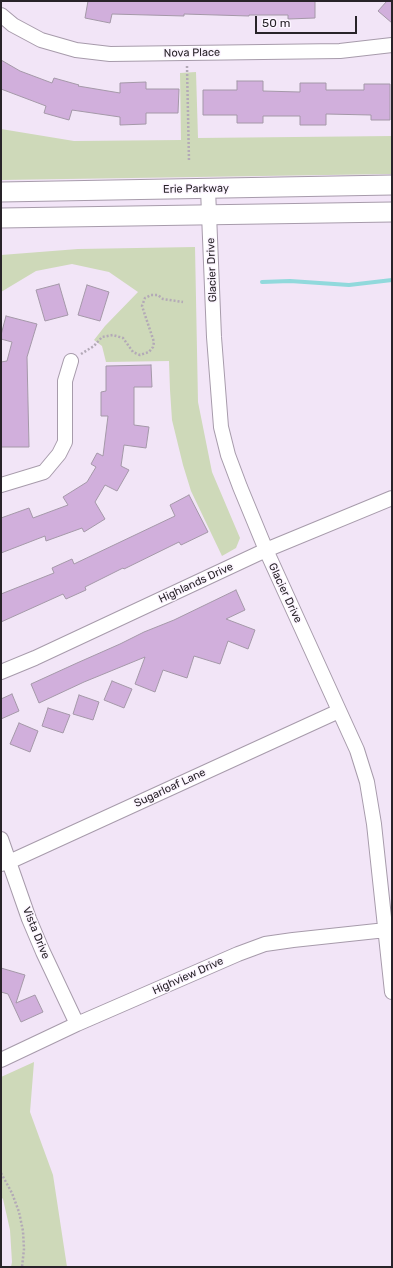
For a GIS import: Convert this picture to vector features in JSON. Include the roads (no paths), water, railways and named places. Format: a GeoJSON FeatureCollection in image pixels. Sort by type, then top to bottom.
{"type":"FeatureCollection","features":[{"type":"Feature","properties":{"kind":"main road","name":"Erie Parkway"},"geometry":{"type":"LineString","coordinates":[[1,192],[392,186]]}},
{"type":"Feature","properties":{"kind":"main road"},"geometry":{"type":"LineString","coordinates":[[1,218],[392,212]]}},
{"type":"Feature","properties":{"kind":"street","name":"Nova Place"},"geometry":{"type":"LineString","coordinates":[[1,15],[13,25],[41,40],[76,50],[110,54],[340,51],[392,45]]}},
{"type":"Feature","properties":{"kind":"street","name":"Glacier Drive"},"geometry":{"type":"LineString","coordinates":[[208,189],[214,338],[221,427],[228,455],[240,487],[266,550],[357,750],[367,782],[374,824],[392,992]]}},
{"type":"Feature","properties":{"kind":"street"},"geometry":{"type":"LineString","coordinates":[[1,485],[44,472],[59,454],[64,442],[65,381],[71,361]]}},
{"type":"Feature","properties":{"kind":"street","name":"Highlands Drive"},"geometry":{"type":"LineString","coordinates":[[1,672],[266,550],[392,498]]}},
{"type":"Feature","properties":{"kind":"street","name":"Sugarloaf Lane"},"geometry":{"type":"LineString","coordinates":[[5,863],[339,711]]}},
{"type":"Feature","properties":{"kind":"street","name":"Vista Drive"},"geometry":{"type":"LineString","coordinates":[[1,839],[5,863],[43,952],[77,1024]]}},
{"type":"Feature","properties":{"kind":"street","name":"Highview Drive"},"geometry":{"type":"LineString","coordinates":[[1,1060],[77,1024],[238,954],[265,944],[386,930]]}},
{"type":"Feature","properties":{"kind":"waterway"},"geometry":{"type":"LineString","coordinates":[[262,282],[290,281],[349,285],[392,280]]}}]}
